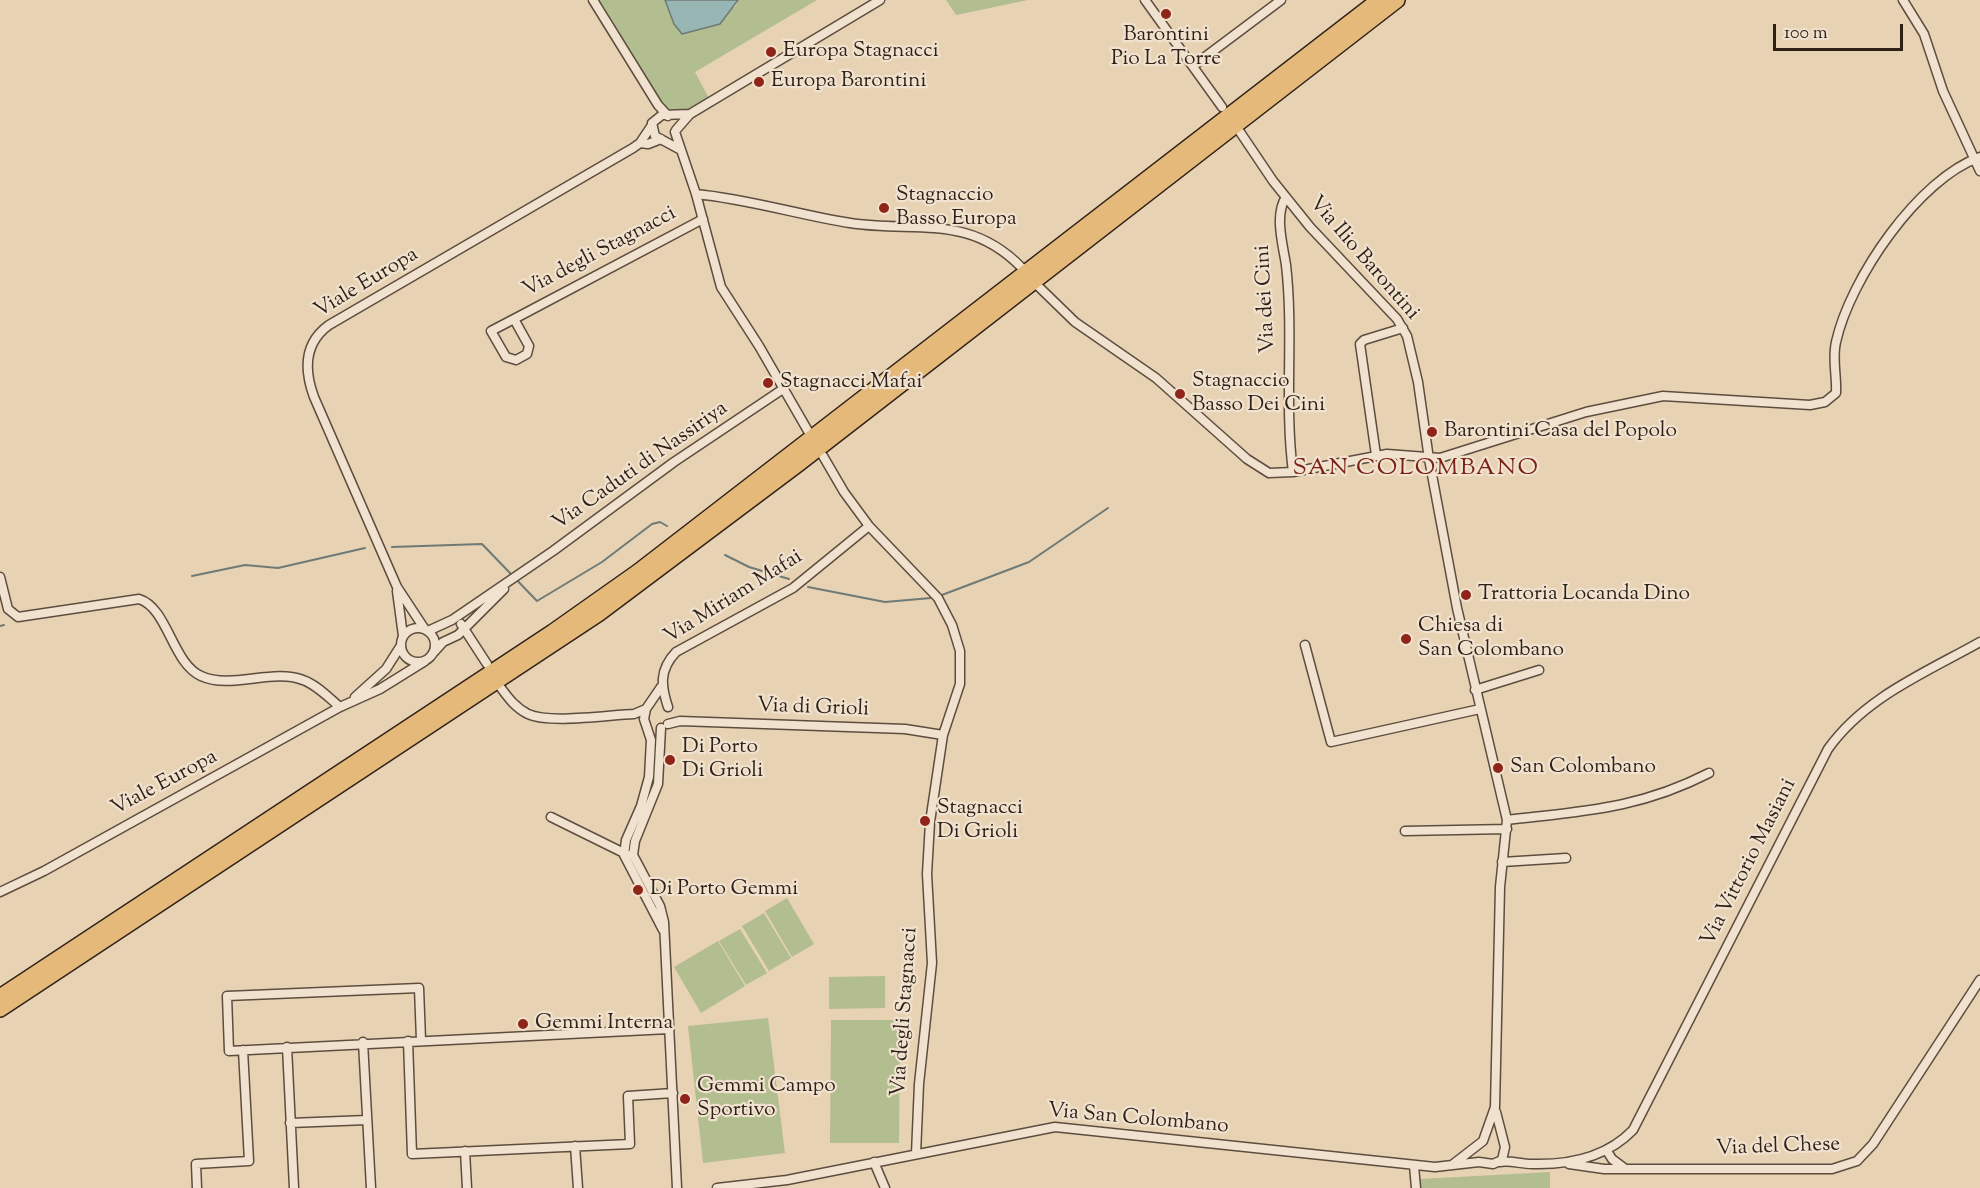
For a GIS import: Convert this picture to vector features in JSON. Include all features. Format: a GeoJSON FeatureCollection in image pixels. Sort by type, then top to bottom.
{"type":"FeatureCollection","features":[{"type":"Feature","properties":{"kind":"highway"},"geometry":{"type":"LineString","coordinates":[[0,997],[553,632],[638,572],[1378,0]]}},
{"type":"Feature","properties":{"kind":"highway"},"geometry":{"type":"LineString","coordinates":[[0,1009],[606,608],[789,470],[1397,0]]}},
{"type":"Feature","properties":{"kind":"street","name":"Via degli Stagnacci"},"geometry":{"type":"LineString","coordinates":[[593,0],[656,102],[675,123],[680,150],[696,194],[721,287],[808,431]]}},
{"type":"Feature","properties":{"kind":"street"},"geometry":{"type":"LineString","coordinates":[[662,139],[671,137],[690,114],[880,0]]}},
{"type":"Feature","properties":{"kind":"street"},"geometry":{"type":"LineString","coordinates":[[1145,0],[1222,106]]}},
{"type":"Feature","properties":{"kind":"street"},"geometry":{"type":"LineString","coordinates":[[1193,66],[1281,0]]}},
{"type":"Feature","properties":{"kind":"street"},"geometry":{"type":"LineString","coordinates":[[1903,0],[1924,34],[1943,91],[1976,158],[1979,171]]}},
{"type":"Feature","properties":{"kind":"street"},"geometry":{"type":"LineString","coordinates":[[656,102],[654,135],[680,150]]}},
{"type":"Feature","properties":{"kind":"street"},"geometry":{"type":"LineString","coordinates":[[653,122],[660,115],[690,114]]}},
{"type":"Feature","properties":{"kind":"street","name":"Viale Europa"},"geometry":{"type":"LineString","coordinates":[[426,630],[397,587],[309,383],[306,362],[315,339],[329,325],[640,143],[653,122]]}},
{"type":"Feature","properties":{"kind":"street","name":"Via Ilio Barontini"},"geometry":{"type":"LineString","coordinates":[[1240,132],[1286,197],[1336,256],[1387,308],[1403,328],[1418,382],[1429,459]]}},
{"type":"Feature","properties":{"kind":"street","name":"Viale Europa"},"geometry":{"type":"LineString","coordinates":[[640,143],[648,144],[662,139]]}},
{"type":"Feature","properties":{"kind":"street"},"geometry":{"type":"LineString","coordinates":[[1038,286],[1075,322],[1156,378],[1260,469],[1280,474],[1376,455],[1398,454],[1429,459],[1448,456],[1586,412],[1646,399],[1678,396],[1810,405],[1825,402],[1836,393],[1835,343],[1852,296],[1873,262],[1902,220],[1940,180],[1953,169],[1976,158]]}},
{"type":"Feature","properties":{"kind":"street"},"geometry":{"type":"LineString","coordinates":[[696,194],[851,223],[934,226],[956,230],[999,247],[1022,268]]}},
{"type":"Feature","properties":{"kind":"street","name":"Via dei Cini"},"geometry":{"type":"LineString","coordinates":[[1286,197],[1280,212],[1290,298],[1287,430],[1293,472]]}},
{"type":"Feature","properties":{"kind":"street","name":"Via degli Stagnacci"},"geometry":{"type":"LineString","coordinates":[[513,319],[529,346],[527,354],[516,360],[506,357],[491,331],[513,319],[703,219]]}},
{"type":"Feature","properties":{"kind":"street"},"geometry":{"type":"LineString","coordinates":[[1376,455],[1360,344],[1364,340],[1403,328]]}},
{"type":"Feature","properties":{"kind":"street","name":"Via Caduti di Nassiriya"},"geometry":{"type":"LineString","coordinates":[[426,630],[452,620],[553,551],[674,462],[783,389]]}},
{"type":"Feature","properties":{"kind":"street","name":"Via degli Stagnacci"},"geometry":{"type":"LineString","coordinates":[[823,456],[844,492],[869,526],[931,588],[941,602],[955,632],[960,651],[960,681],[943,735],[928,854],[932,963],[919,1084],[916,1154]]}},
{"type":"Feature","properties":{"kind":"street"},"geometry":{"type":"LineString","coordinates":[[1429,459],[1475,690],[1507,824],[1500,886],[1495,1107],[1505,1155],[1498,1162]]}},
{"type":"Feature","properties":{"kind":"street","name":"Via Miriam Mafai"},"geometry":{"type":"LineString","coordinates":[[648,707],[661,687],[664,669],[679,650],[793,588],[869,526]]}},
{"type":"Feature","properties":{"kind":"street","name":"Via Caduti di Nassiriya"},"geometry":{"type":"LineString","coordinates":[[434,652],[443,642],[455,637],[520,574]]}},
{"type":"Feature","properties":{"kind":"street"},"geometry":{"type":"LineString","coordinates":[[0,577],[8,609],[18,617],[139,599],[153,608],[183,658],[200,676],[222,680],[299,678],[343,706]]}},
{"type":"Feature","properties":{"kind":"street","name":"Viale Europa"},"geometry":{"type":"LineString","coordinates":[[397,587],[403,636]]}},
{"type":"Feature","properties":{"kind":"street"},"geometry":{"type":"LineString","coordinates":[[452,620],[464,628],[487,664]]}},
{"type":"Feature","properties":{"kind":"street"},"geometry":{"type":"LineString","coordinates":[[410,630],[426,630],[435,642],[434,652],[424,661],[409,660],[400,647],[403,636],[410,630]]}},
{"type":"Feature","properties":{"kind":"street"},"geometry":{"type":"LineString","coordinates":[[455,637],[476,647]]}},
{"type":"Feature","properties":{"kind":"street","name":"Via Vittorio Masiani"},"geometry":{"type":"LineString","coordinates":[[1607,1151],[1624,1139],[1643,1114],[1828,749],[1850,721],[1879,698],[1980,642]]}},
{"type":"Feature","properties":{"kind":"street"},"geometry":{"type":"LineString","coordinates":[[1305,645],[1331,742],[1480,709]]}},
{"type":"Feature","properties":{"kind":"street","name":"Viale Europa"},"geometry":{"type":"LineString","coordinates":[[343,706],[377,679],[400,647]]}},
{"type":"Feature","properties":{"kind":"street","name":"Viale Europa"},"geometry":{"type":"LineString","coordinates":[[0,892],[44,871],[343,706],[380,689],[424,661]]}},
{"type":"Feature","properties":{"kind":"street"},"geometry":{"type":"LineString","coordinates":[[1475,690],[1539,670]]}},
{"type":"Feature","properties":{"kind":"street"},"geometry":{"type":"LineString","coordinates":[[633,858],[633,846],[658,784],[668,709],[661,687]]}},
{"type":"Feature","properties":{"kind":"street"},"geometry":{"type":"LineString","coordinates":[[501,688],[515,705],[539,717],[634,714],[660,703],[680,721]]}},
{"type":"Feature","properties":{"kind":"street"},"geometry":{"type":"LineString","coordinates":[[648,707],[647,723],[651,744],[647,785],[624,852],[632,875],[663,930]]}},
{"type":"Feature","properties":{"kind":"street"},"geometry":{"type":"LineString","coordinates":[[634,714],[647,723],[665,726]]}},
{"type":"Feature","properties":{"kind":"street","name":"Via di Grioli"},"geometry":{"type":"LineString","coordinates":[[665,726],[680,721],[904,729],[943,735]]}},
{"type":"Feature","properties":{"kind":"street"},"geometry":{"type":"LineString","coordinates":[[1405,831],[1507,824],[1630,805],[1678,789],[1709,773]]}},
{"type":"Feature","properties":{"kind":"street"},"geometry":{"type":"LineString","coordinates":[[551,817],[633,858],[662,910],[677,1188]]}},
{"type":"Feature","properties":{"kind":"street"},"geometry":{"type":"LineString","coordinates":[[1502,862],[1566,858]]}},
{"type":"Feature","properties":{"kind":"street","name":"Via del Chese"},"geometry":{"type":"LineString","coordinates":[[1498,1162],[1565,1163],[1597,1169],[1832,1169],[1857,1161],[1873,1144],[1980,980]]}},
{"type":"Feature","properties":{"kind":"street"},"geometry":{"type":"LineString","coordinates":[[421,1040],[419,988],[227,996],[229,1051],[363,1042],[408,1041],[669,1029]]}},
{"type":"Feature","properties":{"kind":"street"},"geometry":{"type":"LineString","coordinates":[[408,1041],[412,1154],[630,1144],[628,1096],[673,1093]]}},
{"type":"Feature","properties":{"kind":"street"},"geometry":{"type":"LineString","coordinates":[[363,1042],[370,1188]]}},
{"type":"Feature","properties":{"kind":"street"},"geometry":{"type":"LineString","coordinates":[[287,1047],[294,1188]]}},
{"type":"Feature","properties":{"kind":"street"},"geometry":{"type":"LineString","coordinates":[[197,1188],[196,1164],[249,1161],[243,1050]]}},
{"type":"Feature","properties":{"kind":"street"},"geometry":{"type":"LineString","coordinates":[[1487,1163],[1480,1155],[1495,1107]]}},
{"type":"Feature","properties":{"kind":"street"},"geometry":{"type":"LineString","coordinates":[[290,1123],[367,1120]]}},
{"type":"Feature","properties":{"kind":"street","name":"Via San Colombano"},"geometry":{"type":"LineString","coordinates":[[717,1188],[787,1180],[1055,1127],[1414,1166],[1498,1162]]}},
{"type":"Feature","properties":{"kind":"street"},"geometry":{"type":"LineString","coordinates":[[1452,1165],[1483,1142],[1494,1137],[1504,1145],[1515,1161]]}},
{"type":"Feature","properties":{"kind":"street"},"geometry":{"type":"LineString","coordinates":[[575,1146],[578,1188]]}},
{"type":"Feature","properties":{"kind":"street"},"geometry":{"type":"LineString","coordinates":[[465,1151],[467,1188]]}},
{"type":"Feature","properties":{"kind":"street"},"geometry":{"type":"LineString","coordinates":[[1607,1151],[1612,1159],[1624,1168]]}},
{"type":"Feature","properties":{"kind":"street","name":"Via del Chese"},"geometry":{"type":"LineString","coordinates":[[1565,1163],[1607,1151]]}},
{"type":"Feature","properties":{"kind":"street"},"geometry":{"type":"LineString","coordinates":[[1596,1155],[1597,1169]]}},
{"type":"Feature","properties":{"kind":"street"},"geometry":{"type":"LineString","coordinates":[[874,1162],[885,1188]]}},
{"type":"Feature","properties":{"kind":"street"},"geometry":{"type":"LineString","coordinates":[[1414,1166],[1416,1188]]}},
{"type":"Feature","properties":{"kind":"green space"},"geometry":{"type":"Polygon","coordinates":[[[593,0],[665,0],[674,24],[736,6],[738,0],[817,0],[695,72],[711,102],[690,114],[670,116],[593,0]]]}},
{"type":"Feature","properties":{"kind":"green space"},"geometry":{"type":"Polygon","coordinates":[[[946,0],[1028,0],[956,15],[946,0]]]}},
{"type":"Feature","properties":{"kind":"green space"},"geometry":{"type":"Polygon","coordinates":[[[787,898],[814,944],[792,957],[765,911],[787,898]]]}},
{"type":"Feature","properties":{"kind":"green space"},"geometry":{"type":"Polygon","coordinates":[[[764,913],[791,958],[769,971],[742,926],[764,913]]]}},
{"type":"Feature","properties":{"kind":"green space"},"geometry":{"type":"Polygon","coordinates":[[[740,929],[767,973],[746,985],[719,941],[740,929]]]}},
{"type":"Feature","properties":{"kind":"green space"},"geometry":{"type":"Polygon","coordinates":[[[718,941],[745,986],[701,1013],[674,967],[718,941]]]}},
{"type":"Feature","properties":{"kind":"green space"},"geometry":{"type":"Polygon","coordinates":[[[885,976],[885,1008],[829,1009],[829,977],[885,976]]]}},
{"type":"Feature","properties":{"kind":"green space"},"geometry":{"type":"Polygon","coordinates":[[[768,1018],[785,1153],[703,1163],[688,1026],[768,1018]]]}},
{"type":"Feature","properties":{"kind":"green space"},"geometry":{"type":"Polygon","coordinates":[[[831,1020],[900,1020],[899,1143],[830,1143],[831,1020]]]}},
{"type":"Feature","properties":{"kind":"green space"},"geometry":{"type":"Polygon","coordinates":[[[1550,1172],[1550,1188],[1421,1188],[1420,1179],[1550,1172]]]}},
{"type":"Feature","properties":{"kind":"water"},"geometry":{"type":"Polygon","coordinates":[[[665,0],[738,0],[720,24],[682,34],[674,24],[665,0]]]}},
{"type":"Feature","properties":{"kind":"waterway"},"geometry":{"type":"LineString","coordinates":[[942,595],[1029,562],[1108,508]]}},
{"type":"Feature","properties":{"kind":"waterway"},"geometry":{"type":"LineString","coordinates":[[392,547],[482,544],[537,601],[602,562],[652,524],[660,522],[667,526]]}},
{"type":"Feature","properties":{"kind":"waterway"},"geometry":{"type":"LineString","coordinates":[[192,576],[245,565],[278,568],[365,548]]}},
{"type":"Feature","properties":{"kind":"waterway"},"geometry":{"type":"LineString","coordinates":[[725,555],[749,567],[789,579]]}},
{"type":"Feature","properties":{"kind":"waterway"},"geometry":{"type":"LineString","coordinates":[[808,587],[885,602],[931,598]]}},
{"type":"Feature","properties":{"kind":"waterway"},"geometry":{"type":"LineString","coordinates":[[0,626],[4,625]]}},
{"type":"Feature","properties":{"kind":"place","name":"Barontini Pio La Torre"},"geometry":{"type":"Point","coordinates":[1166,14]}},
{"type":"Feature","properties":{"kind":"place","name":"Europa Stagnacci"},"geometry":{"type":"Point","coordinates":[771,52]}},
{"type":"Feature","properties":{"kind":"place","name":"Europa Barontini"},"geometry":{"type":"Point","coordinates":[759,82]}},
{"type":"Feature","properties":{"kind":"place","name":"Stagnaccio Basso Europa"},"geometry":{"type":"Point","coordinates":[884,208]}},
{"type":"Feature","properties":{"kind":"place","name":"Stagnacci Mafai"},"geometry":{"type":"Point","coordinates":[768,383]}},
{"type":"Feature","properties":{"kind":"place","name":"Stagnaccio Basso Dei Cini"},"geometry":{"type":"Point","coordinates":[1180,394]}},
{"type":"Feature","properties":{"kind":"place","name":"Barontini Casa del Popolo"},"geometry":{"type":"Point","coordinates":[1432,432]}},
{"type":"Feature","properties":{"kind":"place","name":"Trattoria Locanda Dino"},"geometry":{"type":"Point","coordinates":[1466,595]}},
{"type":"Feature","properties":{"kind":"place","name":"Chiesa di San Colombano"},"geometry":{"type":"Point","coordinates":[1406,639]}},
{"type":"Feature","properties":{"kind":"place","name":"Di Porto Di Grioli"},"geometry":{"type":"Point","coordinates":[670,760]}},
{"type":"Feature","properties":{"kind":"place","name":"San Colombano"},"geometry":{"type":"Point","coordinates":[1498,768]}},
{"type":"Feature","properties":{"kind":"place","name":"Stagnacci Di Grioli"},"geometry":{"type":"Point","coordinates":[925,821]}},
{"type":"Feature","properties":{"kind":"place","name":"Di Porto Gemmi"},"geometry":{"type":"Point","coordinates":[638,890]}},
{"type":"Feature","properties":{"kind":"place","name":"Gemmi Interna"},"geometry":{"type":"Point","coordinates":[523,1024]}},
{"type":"Feature","properties":{"kind":"place","name":"Gemmi Campo Sportivo"},"geometry":{"type":"Point","coordinates":[685,1099]}},
{"type":"Feature","properties":{"kind":"district","name":"SAN COLOMBANO"},"geometry":{"type":"Point","coordinates":[1416,470]}}]}
